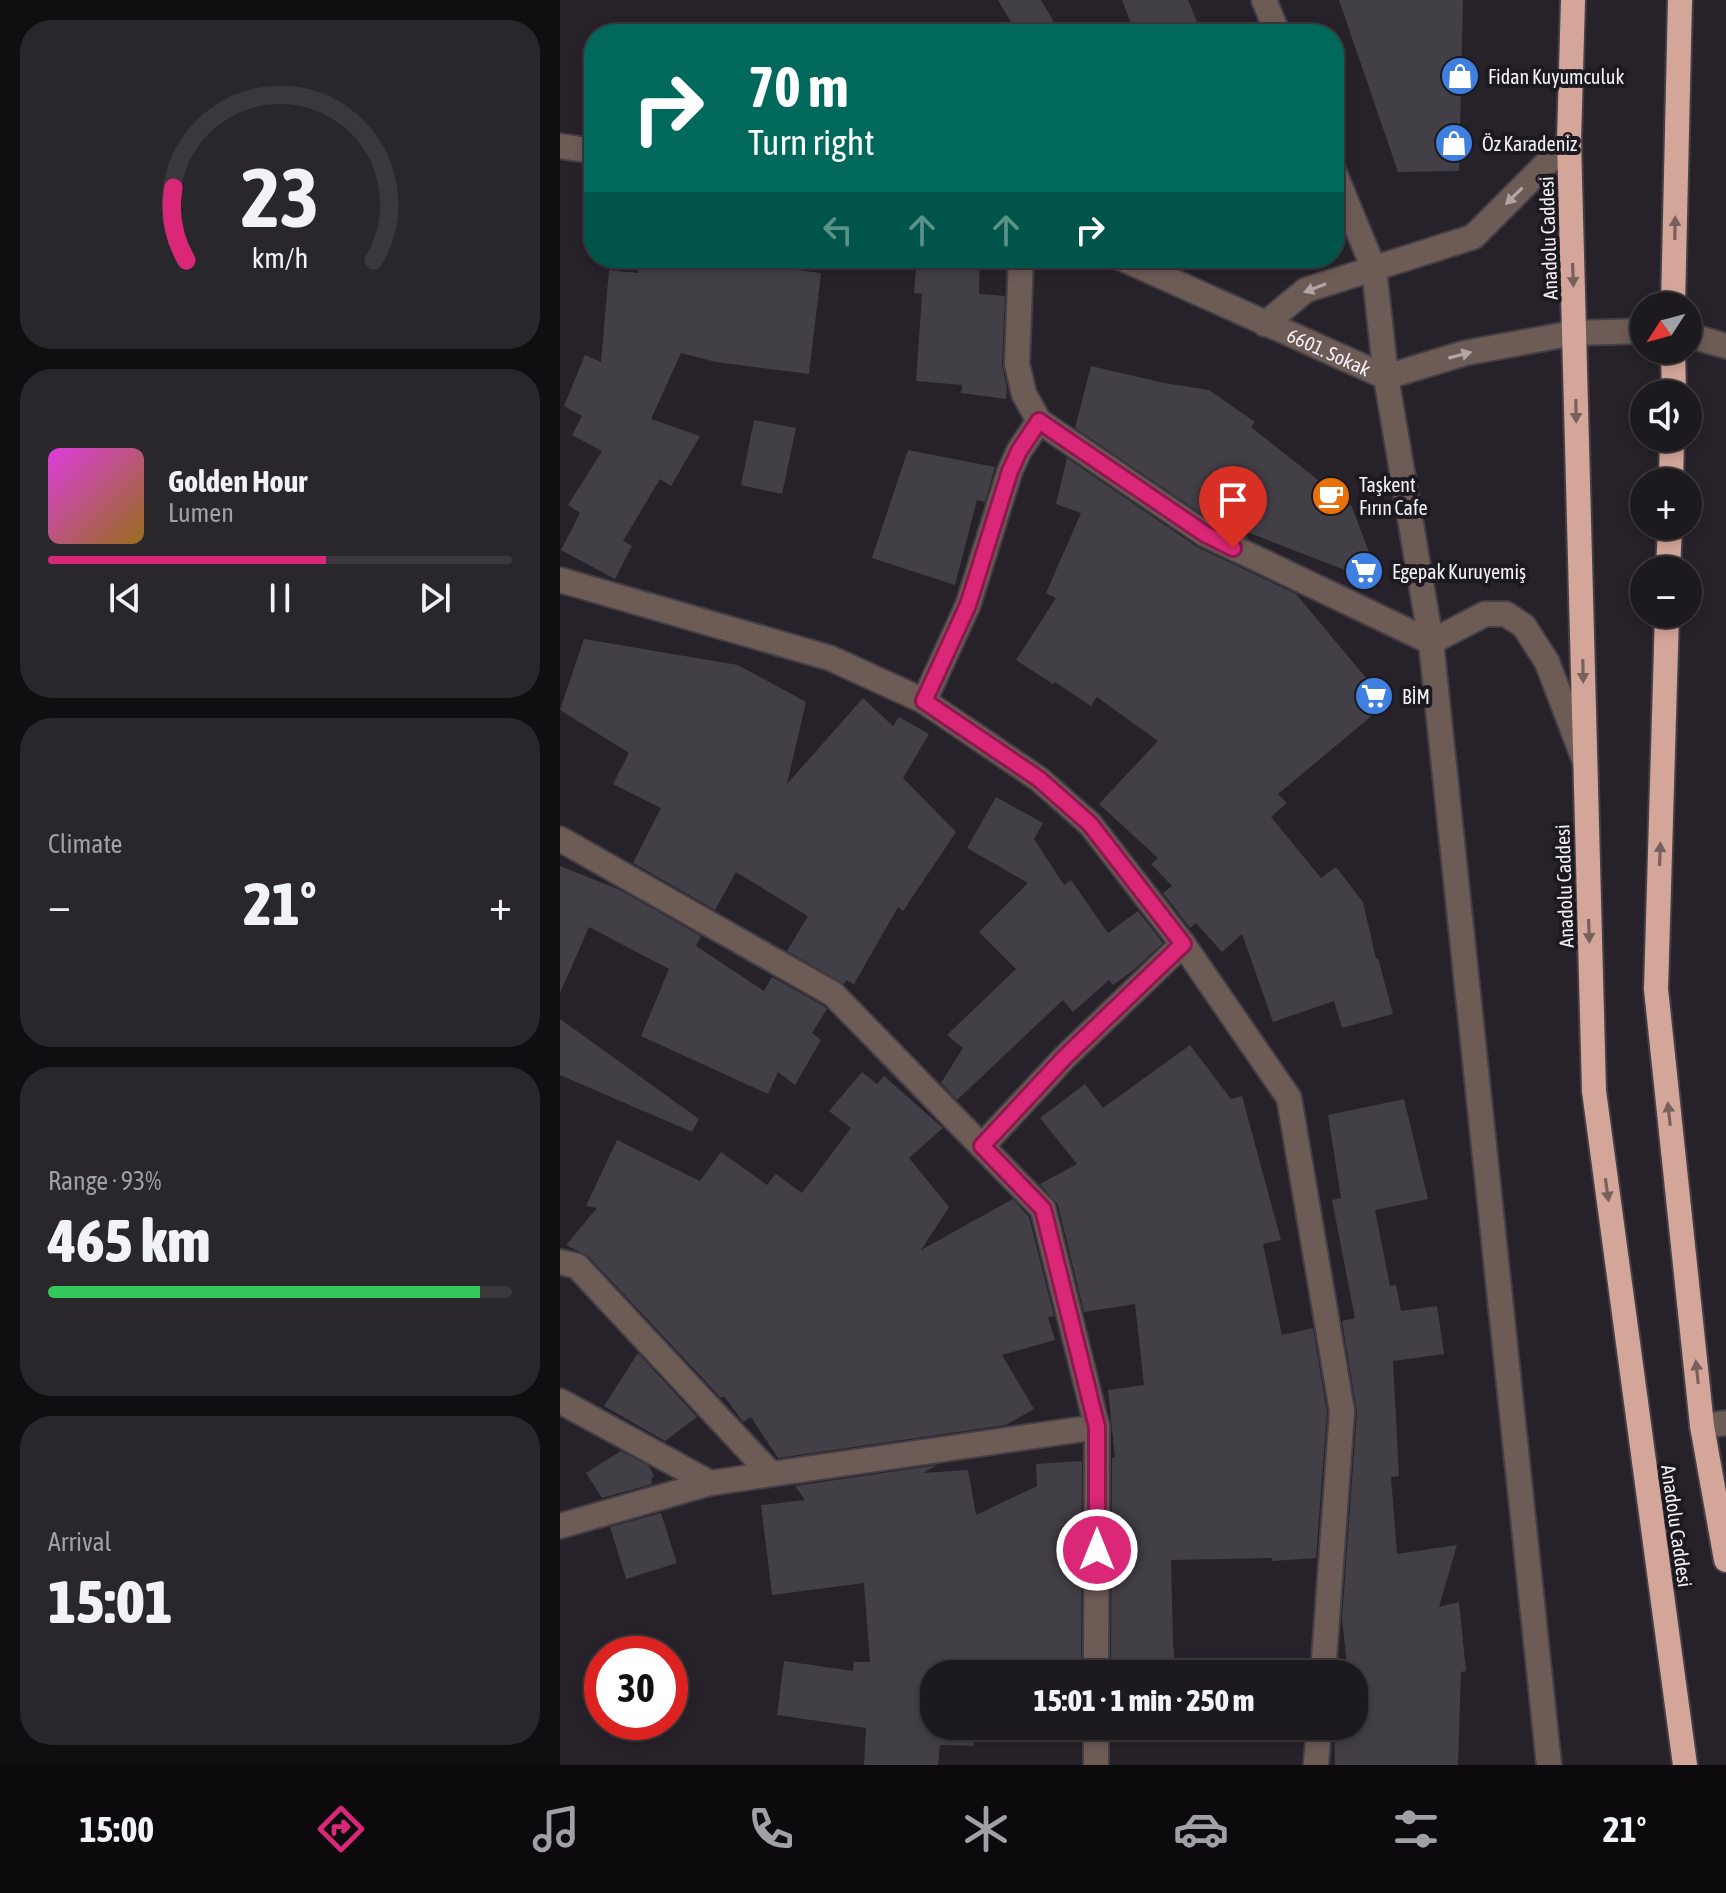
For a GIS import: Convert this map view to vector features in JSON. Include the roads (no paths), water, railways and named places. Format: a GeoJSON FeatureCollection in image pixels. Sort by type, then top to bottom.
{"type":"FeatureCollection","features":[{"type":"Feature","properties":{"kind":"highway","name":"Anadolu Caddesi"},"geometry":{"type":"LineString","coordinates":[[1573,0],[1569,141],[1594,1091],[1685,1765]]}},
{"type":"Feature","properties":{"kind":"highway"},"geometry":{"type":"LineString","coordinates":[[1673,292],[1680,0]]}},
{"type":"Feature","properties":{"kind":"highway","name":"Anadolu Caddesi"},"geometry":{"type":"LineString","coordinates":[[1667,628],[1656,989],[1714,1425],[1726,1560]]}},
{"type":"Feature","properties":{"kind":"street"},"geometry":{"type":"LineString","coordinates":[[1264,0],[1274,24]]}},
{"type":"Feature","properties":{"kind":"street"},"geometry":{"type":"LineString","coordinates":[[1265,324],[1306,290],[1473,237],[1569,141]]}},
{"type":"Feature","properties":{"kind":"street"},"geometry":{"type":"LineString","coordinates":[[560,146],[584,150]]}},
{"type":"Feature","properties":{"kind":"street"},"geometry":{"type":"LineString","coordinates":[[1344,196],[1374,269],[1386,377],[1431,642],[1549,1765]]}},
{"type":"Feature","properties":{"kind":"street"},"geometry":{"type":"LineString","coordinates":[[1021,268],[1017,364],[1024,394],[1039,421],[1205,534],[1431,642]]}},
{"type":"Feature","properties":{"kind":"street","name":"6601. Sokak"},"geometry":{"type":"LineString","coordinates":[[1143,268],[1386,377],[1465,353],[1574,333],[1630,331]]}},
{"type":"Feature","properties":{"kind":"street"},"geometry":{"type":"LineString","coordinates":[[1702,339],[1726,346]]}},
{"type":"Feature","properties":{"kind":"street"},"geometry":{"type":"LineString","coordinates":[[924,701],[968,605],[1010,471],[1039,421]]}},
{"type":"Feature","properties":{"kind":"street"},"geometry":{"type":"LineString","coordinates":[[560,580],[830,658],[924,701],[1039,779],[1090,824],[1183,944],[1289,1098],[1342,1411],[1324,1660]]}},
{"type":"Feature","properties":{"kind":"street"},"geometry":{"type":"LineString","coordinates":[[1431,642],[1485,614],[1506,614],[1524,626],[1547,662],[1585,761]]}},
{"type":"Feature","properties":{"kind":"street"},"geometry":{"type":"LineString","coordinates":[[560,839],[833,994],[1043,1209],[1097,1427],[1096,1660]]}},
{"type":"Feature","properties":{"kind":"street"},"geometry":{"type":"LineString","coordinates":[[982,1146],[1065,1057],[1183,944]]}},
{"type":"Feature","properties":{"kind":"street"},"geometry":{"type":"LineString","coordinates":[[560,1262],[577,1266],[771,1474]]}},
{"type":"Feature","properties":{"kind":"street"},"geometry":{"type":"LineString","coordinates":[[560,1401],[710,1483]]}},
{"type":"Feature","properties":{"kind":"street"},"geometry":{"type":"LineString","coordinates":[[560,1526],[710,1483],[1097,1427]]}},
{"type":"Feature","properties":{"kind":"street"},"geometry":{"type":"LineString","coordinates":[[1096,1740],[1096,1765]]}},
{"type":"Feature","properties":{"kind":"street"},"geometry":{"type":"LineString","coordinates":[[1316,1765],[1318,1740]]}},
{"type":"Feature","properties":{"kind":"place","name":"Fidan Kuyumculuk"},"geometry":{"type":"Point","coordinates":[1460,76]}},
{"type":"Feature","properties":{"kind":"place","name":"Öz Karadeniz"},"geometry":{"type":"Point","coordinates":[1454,143]}},
{"type":"Feature","properties":{"kind":"place","name":"Taşkent Fırın Cafe"},"geometry":{"type":"Point","coordinates":[1331,496]}},
{"type":"Feature","properties":{"kind":"place","name":"Egepak Kuruyemiş"},"geometry":{"type":"Point","coordinates":[1364,571]}},
{"type":"Feature","properties":{"kind":"place","name":"BİM"},"geometry":{"type":"Point","coordinates":[1374,696]}}]}
